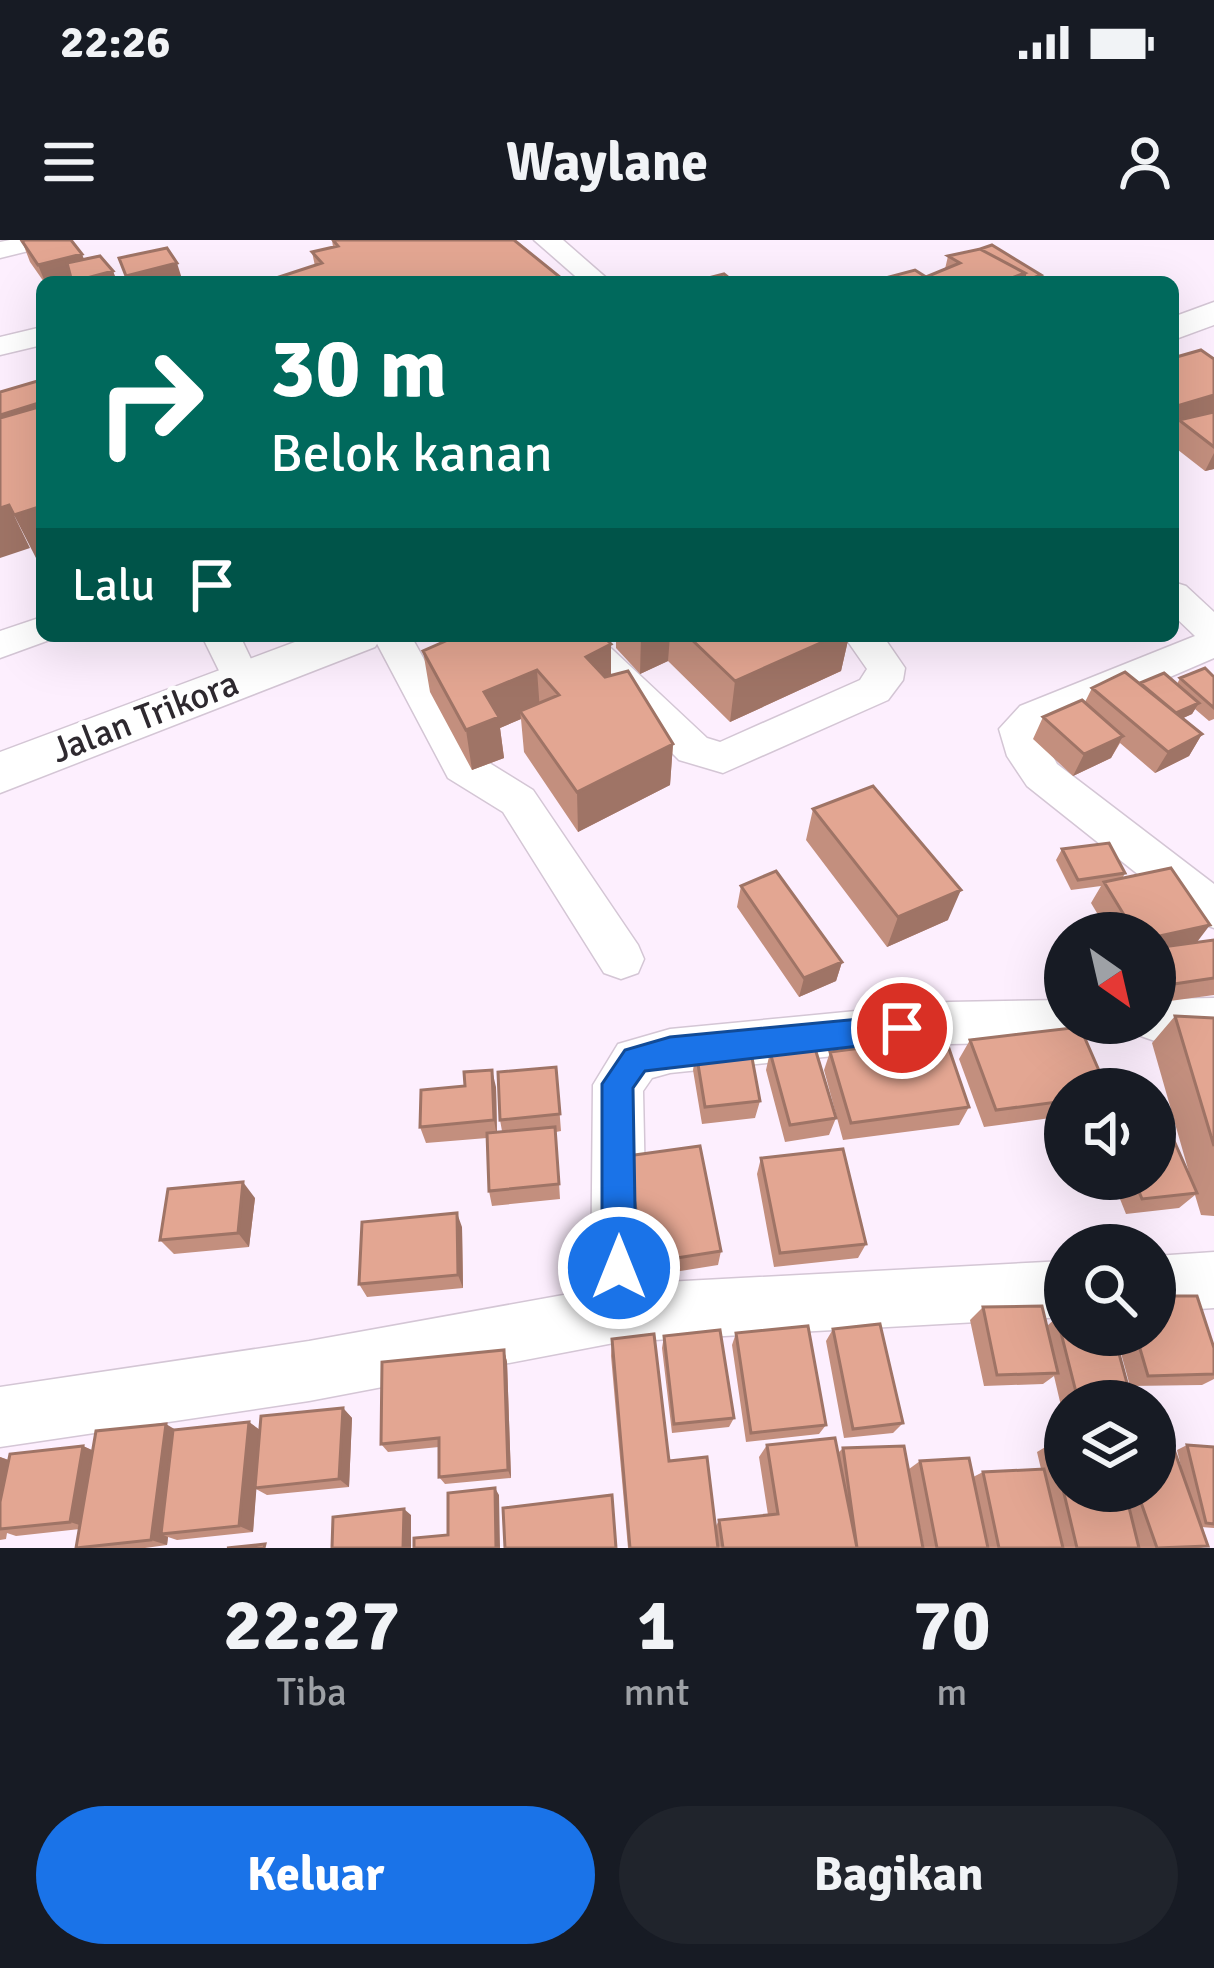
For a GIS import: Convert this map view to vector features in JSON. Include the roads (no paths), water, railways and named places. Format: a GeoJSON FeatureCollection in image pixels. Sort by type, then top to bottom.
{"type":"FeatureCollection","features":[{"type":"Feature","properties":{"kind":"main road"},"geometry":{"type":"LineString","coordinates":[[1179,301],[1214,288]]}},
{"type":"Feature","properties":{"kind":"main road"},"geometry":{"type":"LineString","coordinates":[[1179,327],[1214,313]]}},
{"type":"Feature","properties":{"kind":"main road","name":"Jalan Trikora"},"geometry":{"type":"LineString","coordinates":[[0,742],[269,642]]}},
{"type":"Feature","properties":{"kind":"main road","name":"Jalan Trikora"},"geometry":{"type":"LineString","coordinates":[[0,773],[231,657],[322,642]]}},
{"type":"Feature","properties":{"kind":"street"},"geometry":{"type":"LineString","coordinates":[[0,250],[44,240]]}},
{"type":"Feature","properties":{"kind":"street"},"geometry":{"type":"LineString","coordinates":[[547,240],[591,276]]}},
{"type":"Feature","properties":{"kind":"street"},"geometry":{"type":"LineString","coordinates":[[0,346],[36,337]]}},
{"type":"Feature","properties":{"kind":"street"},"geometry":{"type":"LineString","coordinates":[[1179,600],[1214,633]]}},
{"type":"Feature","properties":{"kind":"street"},"geometry":{"type":"LineString","coordinates":[[0,644],[36,631]]}},
{"type":"Feature","properties":{"kind":"street"},"geometry":{"type":"LineString","coordinates":[[395,642],[464,767],[518,801],[621,959]]}},
{"type":"Feature","properties":{"kind":"street"},"geometry":{"type":"LineString","coordinates":[[581,642],[693,749],[723,758],[874,690],[884,680],[886,668],[867,642]]}},
{"type":"Feature","properties":{"kind":"street"},"geometry":{"type":"LineString","coordinates":[[1214,643],[1034,716],[1018,729],[1027,756],[1042,775],[1214,909]]}},
{"type":"Feature","properties":{"kind":"street"},"geometry":{"type":"LineString","coordinates":[[1176,1019],[1214,1018]]}},
{"type":"Feature","properties":{"kind":"street"},"geometry":{"type":"LineString","coordinates":[[619,1313],[618,1084],[636,1060],[670,1051],[949,1023],[1044,1021]]}},
{"type":"Feature","properties":{"kind":"street"},"geometry":{"type":"LineString","coordinates":[[1176,1283],[1214,1280]]}},
{"type":"Feature","properties":{"kind":"street"},"geometry":{"type":"LineString","coordinates":[[0,1417],[309,1371],[619,1313],[1044,1290]]}}]}
